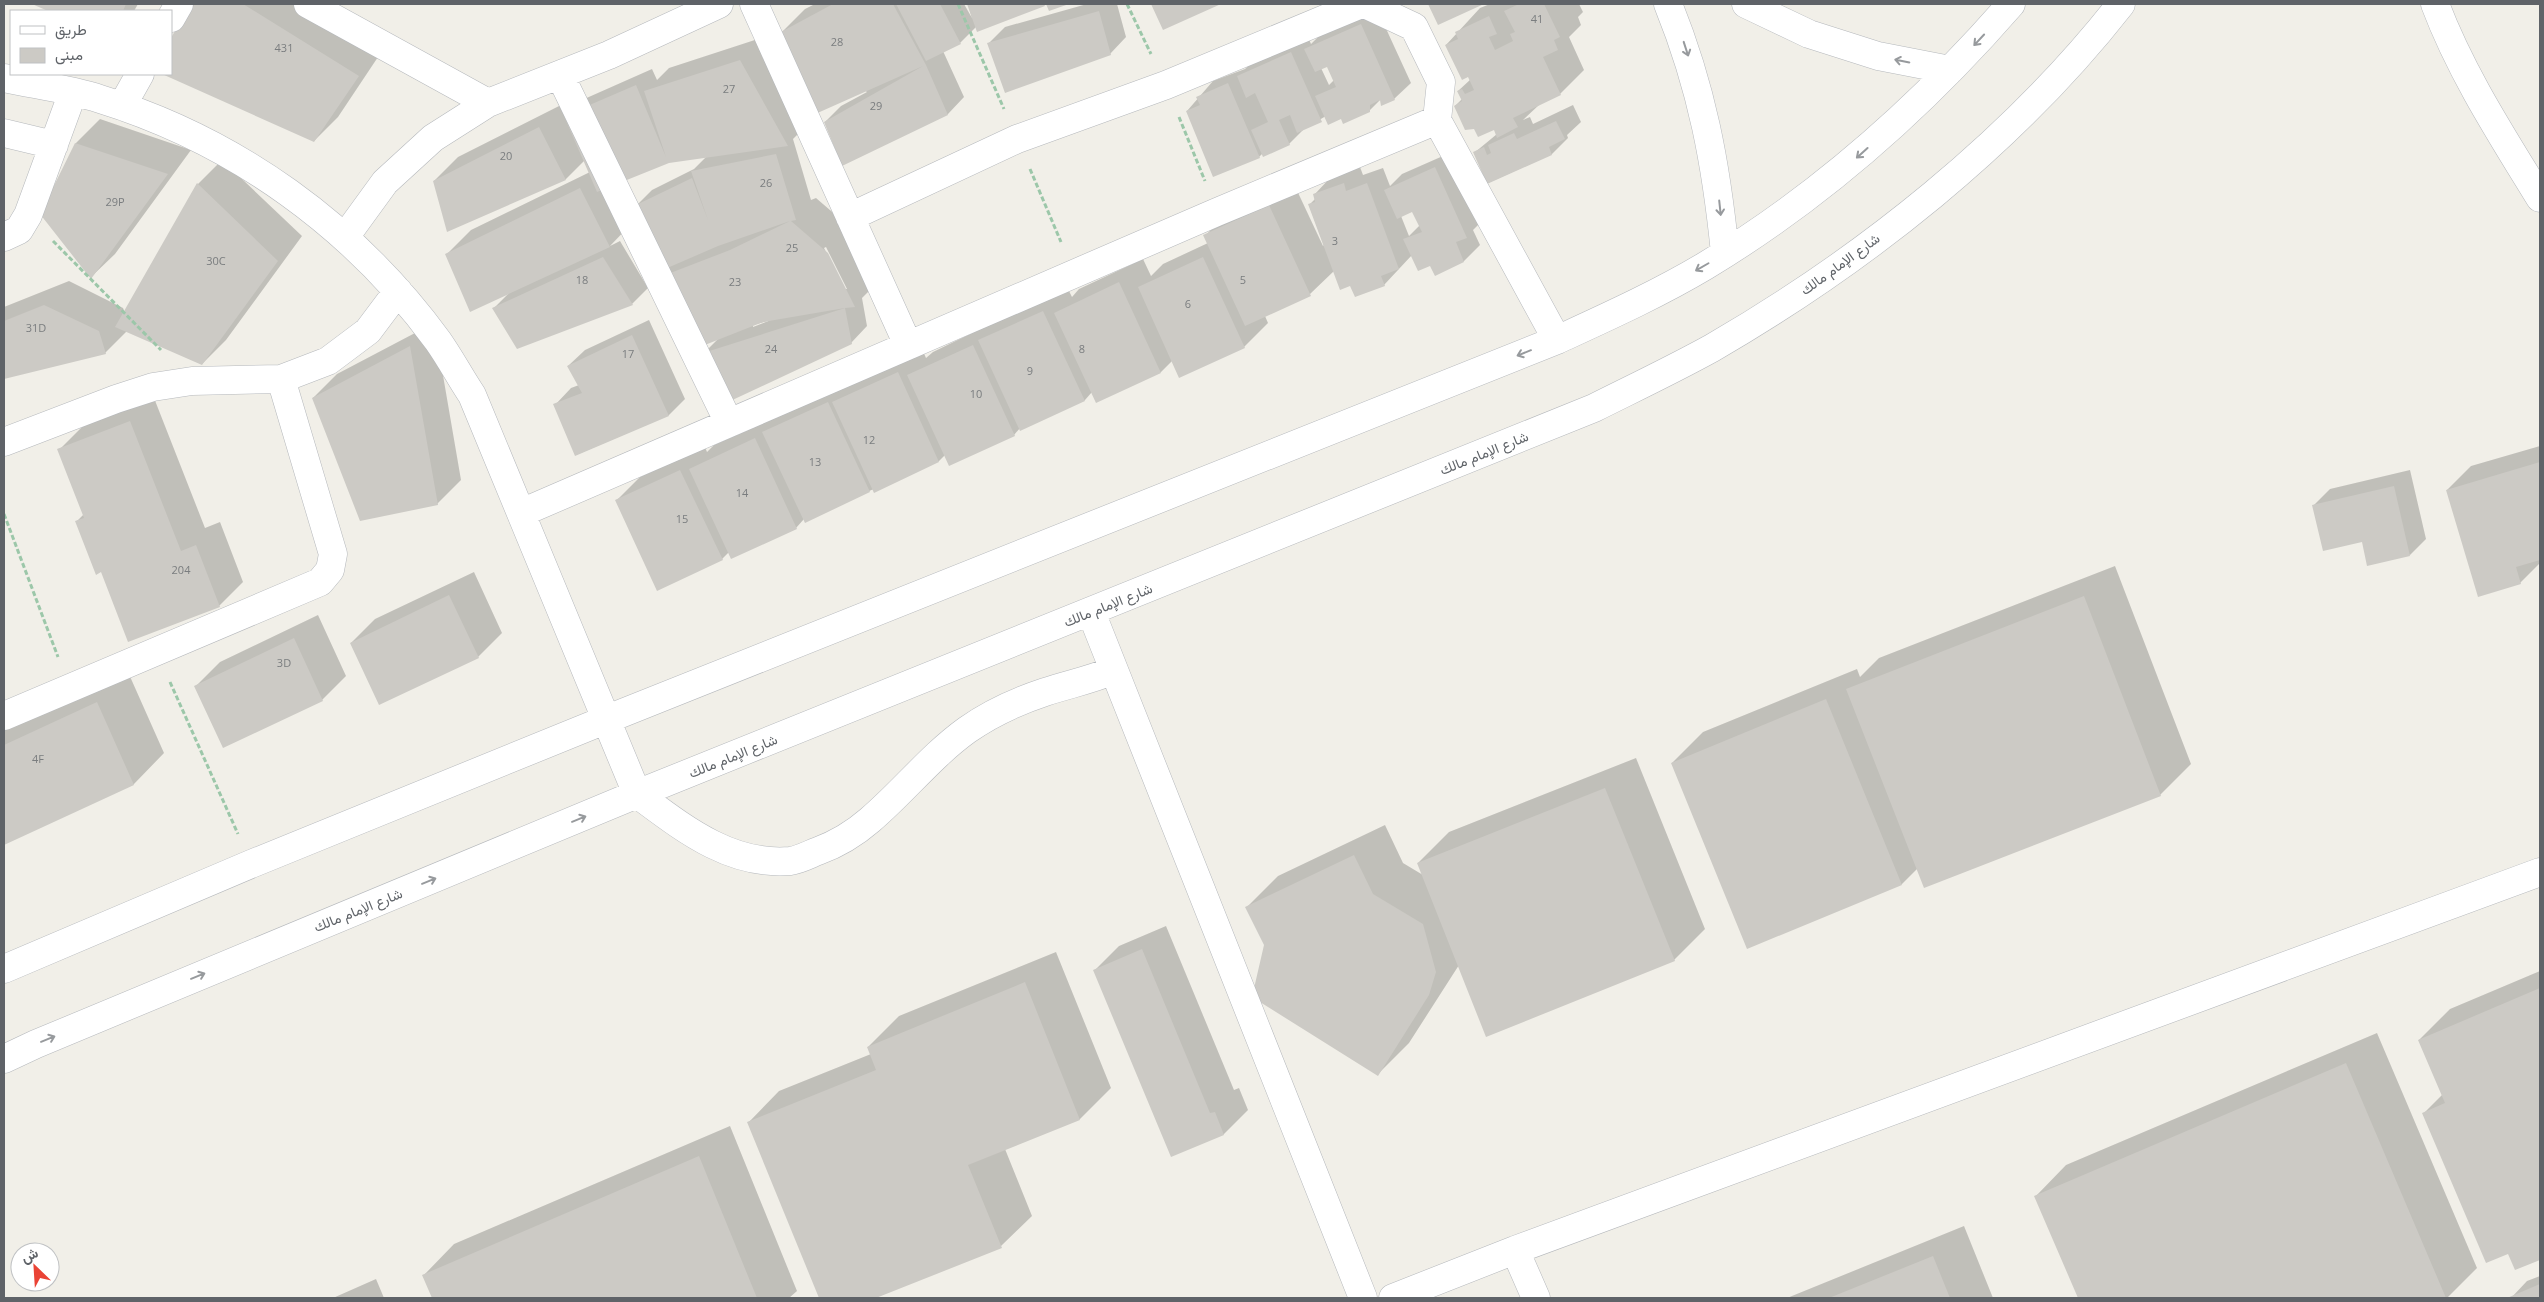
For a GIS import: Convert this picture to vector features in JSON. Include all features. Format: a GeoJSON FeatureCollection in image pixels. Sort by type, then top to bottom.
{"type":"FeatureCollection","features":[{"type":"Feature","properties":{"kind":"street"},"geometry":{"type":"LineString","coordinates":[[172,16],[179,4]]}},
{"type":"Feature","properties":{"kind":"street"},"geometry":{"type":"LineString","coordinates":[[308,4],[488,103]]}},
{"type":"Feature","properties":{"kind":"street"},"geometry":{"type":"LineString","coordinates":[[345,237],[385,182],[433,138],[488,103],[609,55],[718,4]]}},
{"type":"Feature","properties":{"kind":"street"},"geometry":{"type":"LineString","coordinates":[[754,4],[908,346]]}},
{"type":"Feature","properties":{"kind":"street"},"geometry":{"type":"LineString","coordinates":[[850,217],[1017,139],[1166,85],[1361,4]]}},
{"type":"Feature","properties":{"kind":"street"},"geometry":{"type":"LineString","coordinates":[[1365,4],[1414,27],[1441,82],[1437,120],[1557,340]]}},
{"type":"Feature","properties":{"kind":"street"},"geometry":{"type":"LineString","coordinates":[[1668,4],[1685,44],[1704,113],[1718,182],[1725,253]]}},
{"type":"Feature","properties":{"kind":"street"},"geometry":{"type":"LineString","coordinates":[[1746,4],[1809,34],[1869,53],[1950,70]]}},
{"type":"Feature","properties":{"kind":"street"},"geometry":{"type":"LineString","coordinates":[[4,969],[251,864],[605,720],[1557,340],[1632,306],[1725,253],[1774,221],[1849,164],[1950,70],[2011,4]]}},
{"type":"Feature","properties":{"kind":"street","name":"شارع الإمام مالك"},"geometry":{"type":"LineString","coordinates":[[4,1060],[36,1044],[638,794],[1594,408],[1712,348],[1823,279],[1928,200],[2024,112],[2121,4]]}},
{"type":"Feature","properties":{"kind":"street"},"geometry":{"type":"LineString","coordinates":[[2435,4],[2468,75],[2498,130],[2540,198]]}},
{"type":"Feature","properties":{"kind":"street"},"geometry":{"type":"LineString","coordinates":[[122,106],[139,75]]}},
{"type":"Feature","properties":{"kind":"street"},"geometry":{"type":"LineString","coordinates":[[560,75],[729,423]]}},
{"type":"Feature","properties":{"kind":"street"},"geometry":{"type":"LineString","coordinates":[[4,78],[73,92],[122,106],[183,130],[241,160],[295,196],[345,237],[398,291],[438,341],[472,395],[605,720],[638,794],[688,832],[732,854],[760,861],[792,861],[836,844],[869,821],[938,753],[968,729],[996,712],[1047,691],[1092,680],[1114,670]]}},
{"type":"Feature","properties":{"kind":"street"},"geometry":{"type":"LineString","coordinates":[[4,237],[19,230],[28,215],[73,92]]}},
{"type":"Feature","properties":{"kind":"street"},"geometry":{"type":"LineString","coordinates":[[521,513],[1217,212],[1437,120]]}},
{"type":"Feature","properties":{"kind":"street"},"geometry":{"type":"LineString","coordinates":[[4,132],[54,145]]}},
{"type":"Feature","properties":{"kind":"street"},"geometry":{"type":"LineString","coordinates":[[4,442],[116,399],[153,387],[192,382],[281,379],[328,361],[368,332],[398,291]]}},
{"type":"Feature","properties":{"kind":"street"},"geometry":{"type":"LineString","coordinates":[[4,716],[320,582],[330,570],[333,554],[330,540],[281,379]]}},
{"type":"Feature","properties":{"kind":"street"},"geometry":{"type":"LineString","coordinates":[[1091,612],[1363,1298]]}},
{"type":"Feature","properties":{"kind":"street"},"geometry":{"type":"LineString","coordinates":[[1393,1298],[1516,1250],[2540,872]]}},
{"type":"Feature","properties":{"kind":"street"},"geometry":{"type":"LineString","coordinates":[[1516,1250],[1536,1298]]}},
{"type":"Feature","properties":{"kind":"path"},"geometry":{"type":"LineString","coordinates":[[28,215],[192,382]]}},
{"type":"Feature","properties":{"kind":"path"},"geometry":{"type":"LineString","coordinates":[[4,514],[70,688]]}},
{"type":"Feature","properties":{"kind":"path"},"geometry":{"type":"LineString","coordinates":[[156,652],[251,864]]}},
{"type":"Feature","properties":{"kind":"building"},"geometry":{"type":"Polygon","coordinates":[[[32,4],[126,4],[123,10],[46,10],[32,4]]]}},
{"type":"Feature","properties":{"kind":"building"},"geometry":{"type":"Polygon","coordinates":[[[190,4],[243,4],[359,76],[314,142],[164,75],[172,75],[172,36],[190,4]]]}},
{"type":"Feature","properties":{"kind":"building"},"geometry":{"type":"Polygon","coordinates":[[[833,4],[893,4],[926,65],[948,115],[842,166],[824,122],[923,66],[813,115],[779,33],[833,4]]]}},
{"type":"Feature","properties":{"kind":"building"},"geometry":{"type":"Polygon","coordinates":[[[896,4],[940,4],[961,44],[926,61],[896,4]]]}},
{"type":"Feature","properties":{"kind":"building"},"geometry":{"type":"Polygon","coordinates":[[[967,4],[1044,4],[1045,6],[977,32],[967,4]]]}},
{"type":"Feature","properties":{"kind":"building"},"geometry":{"type":"Polygon","coordinates":[[[1046,4],[1069,4],[1049,11],[1046,4]]]}},
{"type":"Feature","properties":{"kind":"building"},"geometry":{"type":"Polygon","coordinates":[[[1151,4],[1221,4],[1163,30],[1151,4]]]}},
{"type":"Feature","properties":{"kind":"building"},"geometry":{"type":"Polygon","coordinates":[[[1428,4],[1484,4],[1438,25],[1428,4]]]}},
{"type":"Feature","properties":{"kind":"building"},"geometry":{"type":"Polygon","coordinates":[[[1519,4],[1544,4],[1560,37],[1554,40],[1558,50],[1543,57],[1561,95],[1513,118],[1518,127],[1497,138],[1494,130],[1478,137],[1474,129],[1465,130],[1454,106],[1462,101],[1457,91],[1462,89],[1465,94],[1474,90],[1468,77],[1462,80],[1445,45],[1458,39],[1455,32],[1489,16],[1497,34],[1489,37],[1495,50],[1513,41],[1510,34],[1515,32],[1504,11],[1519,4]]]}},
{"type":"Feature","properties":{"kind":"building"},"geometry":{"type":"Polygon","coordinates":[[[1099,11],[1111,55],[1005,93],[987,43],[1099,11]]]}},
{"type":"Feature","properties":{"kind":"building"},"geometry":{"type":"Polygon","coordinates":[[[1361,24],[1395,100],[1381,106],[1380,100],[1370,105],[1370,112],[1343,124],[1341,119],[1328,125],[1315,96],[1336,87],[1327,67],[1315,72],[1304,49],[1361,24]]]}},
{"type":"Feature","properties":{"kind":"building"},"geometry":{"type":"Polygon","coordinates":[[[1291,52],[1322,122],[1297,133],[1290,115],[1279,120],[1290,145],[1263,157],[1251,130],[1268,122],[1255,93],[1246,98],[1237,76],[1291,52]]]}},
{"type":"Feature","properties":{"kind":"building"},"geometry":{"type":"Polygon","coordinates":[[[740,60],[788,146],[669,163],[597,192],[564,116],[636,85],[666,157],[644,91],[740,60]]]}},
{"type":"Feature","properties":{"kind":"building"},"geometry":{"type":"Polygon","coordinates":[[[1228,83],[1260,158],[1213,177],[1186,111],[1200,105],[1196,97],[1228,83]]]}},
{"type":"Feature","properties":{"kind":"building"},"geometry":{"type":"Polygon","coordinates":[[[1556,121],[1565,139],[1549,147],[1552,155],[1487,184],[1473,152],[1484,147],[1487,155],[1491,153],[1488,145],[1514,133],[1517,139],[1556,121]]]}},
{"type":"Feature","properties":{"kind":"building"},"geometry":{"type":"Polygon","coordinates":[[[539,127],[566,180],[447,232],[433,181],[539,127]]]}},
{"type":"Feature","properties":{"kind":"building"},"geometry":{"type":"Polygon","coordinates":[[[75,143],[168,174],[91,279],[40,214],[75,143]]]}},
{"type":"Feature","properties":{"kind":"building"},"geometry":{"type":"Polygon","coordinates":[[[776,154],[796,220],[791,221],[828,253],[855,307],[763,322],[682,354],[647,282],[730,250],[790,221],[718,246],[665,269],[634,206],[692,178],[708,220],[691,171],[776,154]]]}},
{"type":"Feature","properties":{"kind":"building"},"geometry":{"type":"Polygon","coordinates":[[[1435,167],[1467,238],[1456,242],[1464,262],[1435,276],[1430,266],[1418,271],[1403,239],[1422,232],[1412,212],[1397,219],[1384,190],[1435,167]]]}},
{"type":"Feature","properties":{"kind":"building"},"geometry":{"type":"Polygon","coordinates":[[[197,183],[278,261],[202,365],[115,327],[197,183]]]}},
{"type":"Feature","properties":{"kind":"building"},"geometry":{"type":"Polygon","coordinates":[[[1344,183],[1346,191],[1367,183],[1399,269],[1381,276],[1385,286],[1355,297],[1350,286],[1340,290],[1308,204],[1315,202],[1313,194],[1344,183]]]}},
{"type":"Feature","properties":{"kind":"building"},"geometry":{"type":"Polygon","coordinates":[[[580,188],[610,247],[470,312],[445,254],[580,188]]]}},
{"type":"Feature","properties":{"kind":"building"},"geometry":{"type":"Polygon","coordinates":[[[1269,205],[1311,296],[1245,326],[1203,235],[1269,205]]]}},
{"type":"Feature","properties":{"kind":"building"},"geometry":{"type":"Polygon","coordinates":[[[603,257],[633,305],[517,349],[492,308],[603,257]]]}},
{"type":"Feature","properties":{"kind":"building"},"geometry":{"type":"Polygon","coordinates":[[[1203,257],[1245,348],[1179,378],[1138,287],[1203,257]]]}},
{"type":"Feature","properties":{"kind":"building"},"geometry":{"type":"Polygon","coordinates":[[[1119,282],[1161,373],[1096,403],[1054,313],[1119,282]]]}},
{"type":"Feature","properties":{"kind":"building"},"geometry":{"type":"Polygon","coordinates":[[[44,305],[99,331],[106,354],[4,379],[4,321],[44,305]]]}},
{"type":"Feature","properties":{"kind":"building"},"geometry":{"type":"Polygon","coordinates":[[[845,308],[852,344],[726,403],[703,353],[845,308]]]}},
{"type":"Feature","properties":{"kind":"building"},"geometry":{"type":"Polygon","coordinates":[[[1043,311],[1085,401],[1020,431],[978,340],[1043,311]]]}},
{"type":"Feature","properties":{"kind":"building"},"geometry":{"type":"Polygon","coordinates":[[[632,335],[669,416],[575,456],[553,404],[582,393],[567,366],[632,335]]]}},
{"type":"Feature","properties":{"kind":"building"},"geometry":{"type":"Polygon","coordinates":[[[973,345],[1015,436],[949,466],[907,375],[973,345]]]}},
{"type":"Feature","properties":{"kind":"building"},"geometry":{"type":"Polygon","coordinates":[[[410,346],[438,505],[360,521],[312,398],[410,346]]]}},
{"type":"Feature","properties":{"kind":"building"},"geometry":{"type":"Polygon","coordinates":[[[898,372],[939,462],[874,493],[832,402],[898,372]]]}},
{"type":"Feature","properties":{"kind":"building"},"geometry":{"type":"Polygon","coordinates":[[[828,402],[870,492],[805,523],[762,432],[828,402]]]}},
{"type":"Feature","properties":{"kind":"building"},"geometry":{"type":"Polygon","coordinates":[[[130,421],[181,551],[196,545],[220,607],[128,642],[101,572],[96,575],[75,521],[84,518],[57,449],[130,421]]]}},
{"type":"Feature","properties":{"kind":"building"},"geometry":{"type":"Polygon","coordinates":[[[755,438],[797,529],[731,559],[689,469],[755,438]]]}},
{"type":"Feature","properties":{"kind":"building"},"geometry":{"type":"Polygon","coordinates":[[[2540,462],[2540,560],[2516,567],[2521,584],[2478,597],[2446,490],[2540,462]]]}},
{"type":"Feature","properties":{"kind":"building"},"geometry":{"type":"Polygon","coordinates":[[[680,470],[723,560],[657,591],[615,500],[680,470]]]}},
{"type":"Feature","properties":{"kind":"building"},"geometry":{"type":"Polygon","coordinates":[[[2394,486],[2410,556],[2367,566],[2362,542],[2323,551],[2312,505],[2394,486]]]}},
{"type":"Feature","properties":{"kind":"building"},"geometry":{"type":"Polygon","coordinates":[[[449,595],[479,658],[379,705],[350,643],[449,595]]]}},
{"type":"Feature","properties":{"kind":"building"},"geometry":{"type":"Polygon","coordinates":[[[2084,596],[2161,796],[1924,888],[1846,689],[2084,596]]]}},
{"type":"Feature","properties":{"kind":"building"},"geometry":{"type":"Polygon","coordinates":[[[294,638],[323,701],[223,748],[194,686],[294,638]]]}},
{"type":"Feature","properties":{"kind":"building"},"geometry":{"type":"Polygon","coordinates":[[[1826,699],[1902,885],[1747,949],[1671,763],[1826,699]]]}},
{"type":"Feature","properties":{"kind":"building"},"geometry":{"type":"Polygon","coordinates":[[[97,702],[134,785],[4,845],[4,745],[97,702]]]}},
{"type":"Feature","properties":{"kind":"building"},"geometry":{"type":"Polygon","coordinates":[[[1605,788],[1675,961],[1486,1037],[1417,863],[1605,788]]]}},
{"type":"Feature","properties":{"kind":"building"},"geometry":{"type":"Polygon","coordinates":[[[1354,855],[1373,894],[1423,924],[1436,972],[1429,995],[1378,1076],[1252,997],[1264,945],[1245,907],[1354,855]]]}},
{"type":"Feature","properties":{"kind":"building"},"geometry":{"type":"Polygon","coordinates":[[[1142,949],[1210,1113],[1215,1112],[1224,1135],[1171,1157],[1093,970],[1142,949]]]}},
{"type":"Feature","properties":{"kind":"building"},"geometry":{"type":"Polygon","coordinates":[[[1025,982],[1080,1120],[968,1165],[1002,1248],[876,1298],[819,1298],[747,1122],[876,1070],[867,1047],[1025,982]]]}},
{"type":"Feature","properties":{"kind":"building"},"geometry":{"type":"Polygon","coordinates":[[[2540,988],[2540,1260],[2515,1270],[2508,1254],[2486,1263],[2422,1113],[2445,1103],[2418,1040],[2540,988]]]}},
{"type":"Feature","properties":{"kind":"building"},"geometry":{"type":"Polygon","coordinates":[[[2346,1063],[2446,1298],[2078,1298],[2034,1196],[2346,1063]]]}},
{"type":"Feature","properties":{"kind":"building"},"geometry":{"type":"Polygon","coordinates":[[[699,1156],[757,1298],[432,1298],[422,1275],[699,1156]]]}},
{"type":"Feature","properties":{"kind":"building"},"geometry":{"type":"Polygon","coordinates":[[[1933,1256],[1950,1298],[1829,1298],[1933,1256]]]}},
{"type":"Feature","properties":{"kind":"building"},"geometry":{"type":"Polygon","coordinates":[[[2540,1284],[2540,1298],[2507,1298],[2540,1284]]]}}]}
